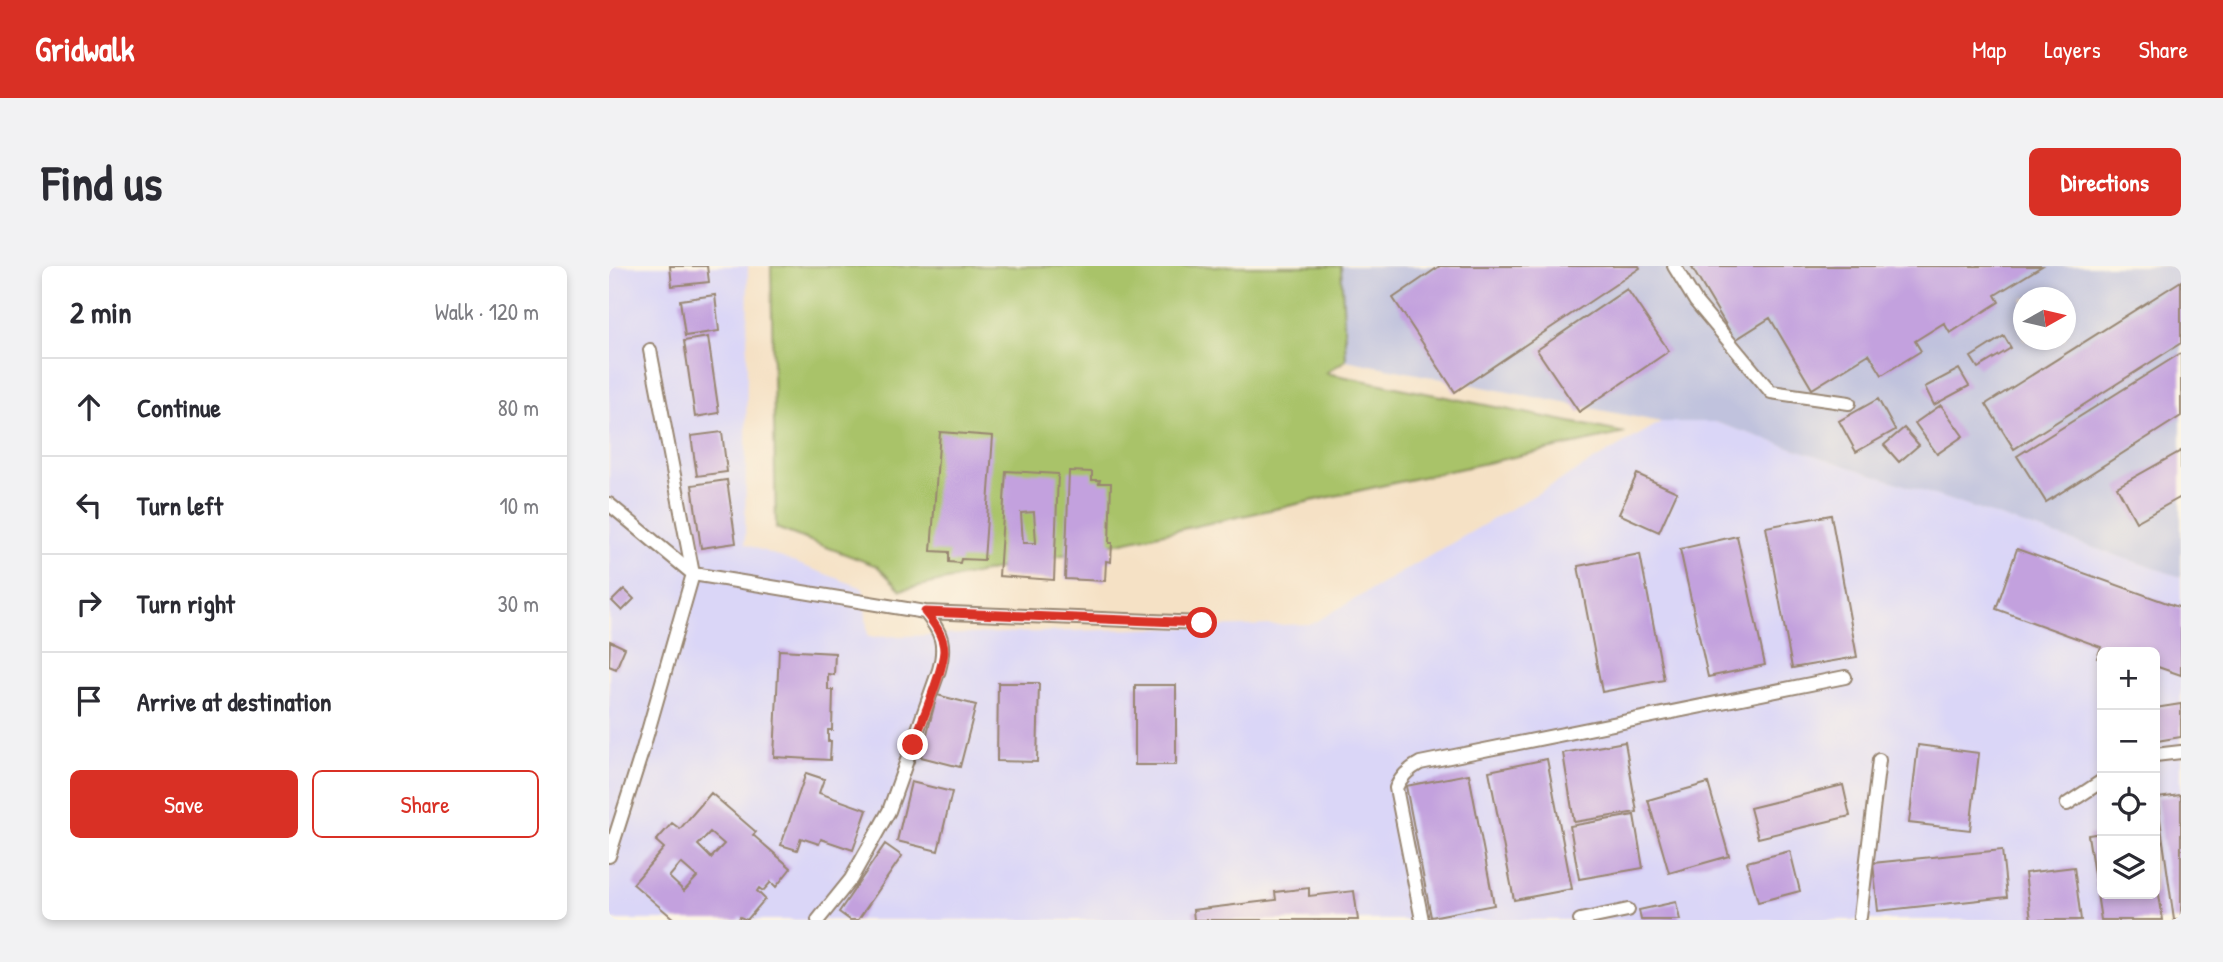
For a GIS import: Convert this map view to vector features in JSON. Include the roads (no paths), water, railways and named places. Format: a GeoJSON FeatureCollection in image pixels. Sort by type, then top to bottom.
{"type":"FeatureCollection","features":[{"type":"Feature","properties":{"kind":"lane"},"geometry":{"type":"LineString","coordinates":[[1674,266],[1696,302],[1771,392],[1849,403]]}},
{"type":"Feature","properties":{"kind":"lane"},"geometry":{"type":"LineString","coordinates":[[609,856],[693,574],[650,350]]}},
{"type":"Feature","properties":{"kind":"lane"},"geometry":{"type":"LineString","coordinates":[[609,504],[693,574],[925,612],[1202,623]]}},
{"type":"Feature","properties":{"kind":"lane"},"geometry":{"type":"LineString","coordinates":[[818,920],[851,879],[889,811],[939,670],[944,649],[937,627],[925,612]]}},
{"type":"Feature","properties":{"kind":"lane"},"geometry":{"type":"LineString","coordinates":[[1422,920],[1396,788],[1403,775],[1411,768],[1420,763],[1845,677]]}},
{"type":"Feature","properties":{"kind":"lane"},"geometry":{"type":"LineString","coordinates":[[2160,754],[2181,752]]}},
{"type":"Feature","properties":{"kind":"lane"},"geometry":{"type":"LineString","coordinates":[[1845,920],[1861,919],[1879,760]]}},
{"type":"Feature","properties":{"kind":"lane"},"geometry":{"type":"LineString","coordinates":[[2067,804],[2097,784]]}},
{"type":"Feature","properties":{"kind":"lane"},"geometry":{"type":"LineString","coordinates":[[1580,920],[1628,910]]}}]}
